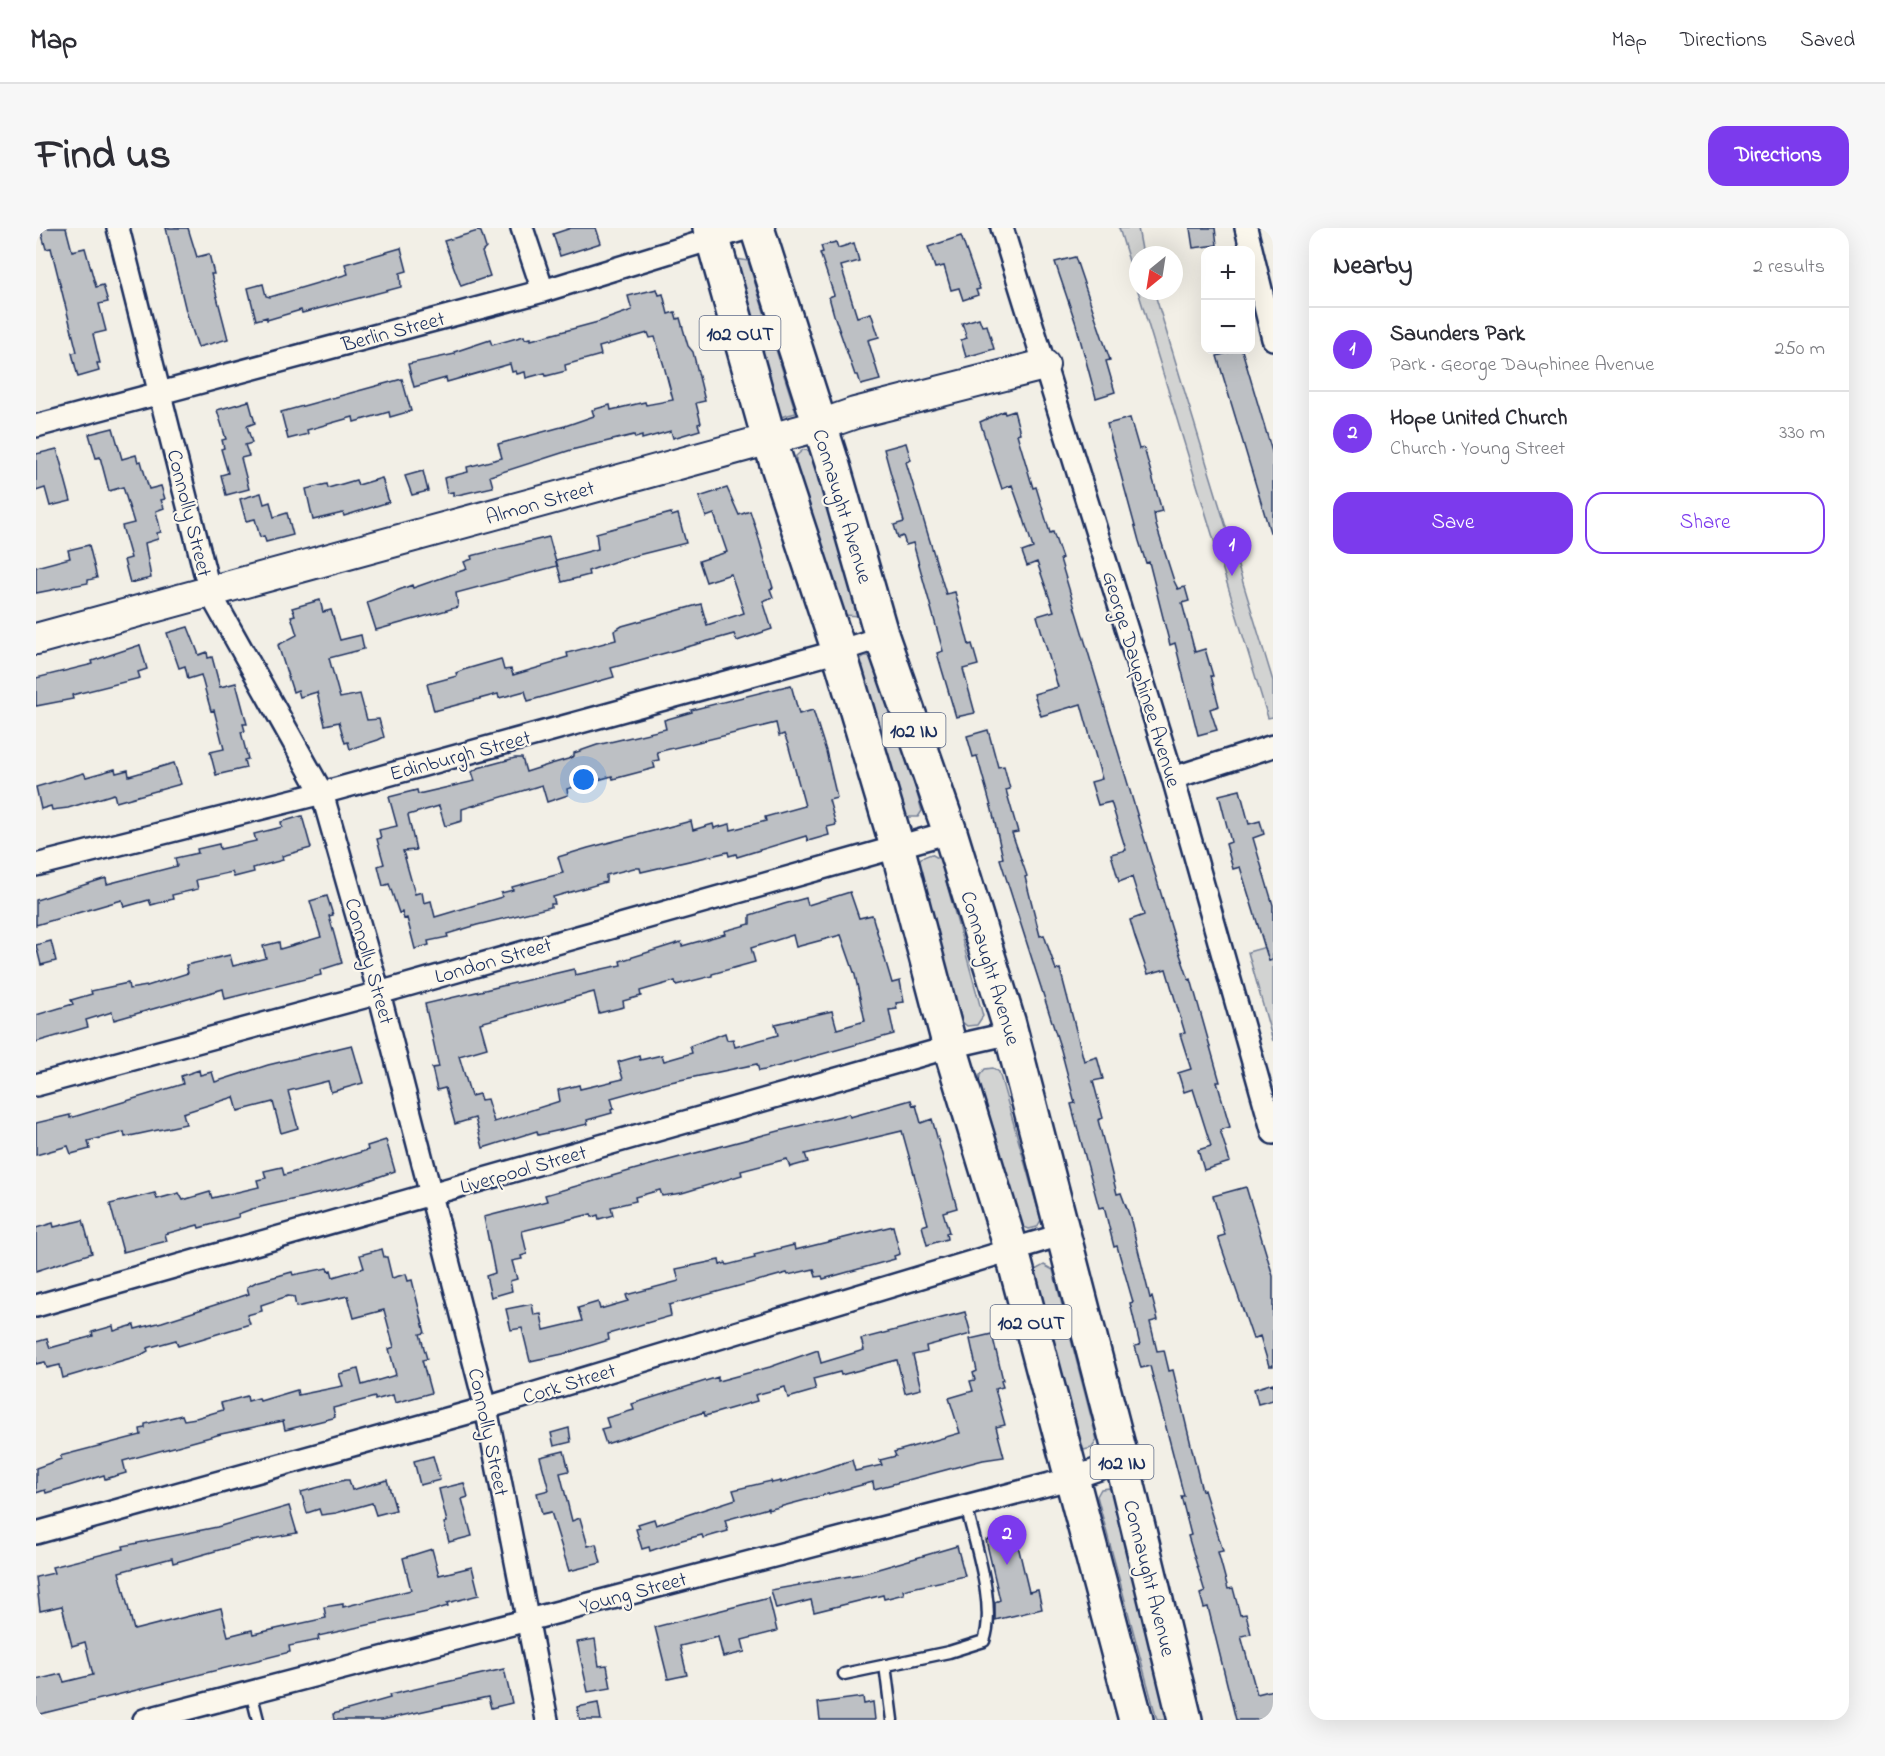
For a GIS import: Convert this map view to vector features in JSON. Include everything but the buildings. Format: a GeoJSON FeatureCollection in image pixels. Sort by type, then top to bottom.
{"type":"FeatureCollection","features":[{"type":"Feature","properties":{"kind":"main road","name":"Connaught Avenue"},"geometry":{"type":"LineString","coordinates":[[757,228],[818,426],[833,466],[882,637],[950,832],[1011,1033],[1122,1461],[1182,1706]]}},
{"type":"Feature","properties":{"kind":"main road","name":"102 OUT"},"geometry":{"type":"LineString","coordinates":[[711,233],[769,439],[839,651],[897,846],[950,1047],[1011,1248],[1136,1720]]}},
{"type":"Feature","properties":{"kind":"main road"},"geometry":{"type":"LineString","coordinates":[[1182,1706],[1197,1720]]}},
{"type":"Feature","properties":{"kind":"street","name":"Connolly Street"},"geometry":{"type":"LineString","coordinates":[[118,228],[210,594],[321,793],[380,993],[486,1408],[547,1720]]}},
{"type":"Feature","properties":{"kind":"street"},"geometry":{"type":"LineString","coordinates":[[522,228],[543,291]]}},
{"type":"Feature","properties":{"kind":"street","name":"Berlin Street"},"geometry":{"type":"LineString","coordinates":[[36,426],[543,291],[711,233],[748,228]]}},
{"type":"Feature","properties":{"kind":"street","name":"George Dauphinee Avenue"},"geometry":{"type":"LineString","coordinates":[[1002,228],[1173,778],[1273,1133]]}},
{"type":"Feature","properties":{"kind":"street"},"geometry":{"type":"LineString","coordinates":[[1246,228],[1273,339]]}},
{"type":"Feature","properties":{"kind":"street","name":"Almon Street"},"geometry":{"type":"LineString","coordinates":[[36,639],[210,594],[855,414],[1044,365]]}},
{"type":"Feature","properties":{"kind":"street","name":"Edinburgh Street"},"geometry":{"type":"LineString","coordinates":[[36,865],[321,793],[839,651],[882,637]]}},
{"type":"Feature","properties":{"kind":"street"},"geometry":{"type":"LineString","coordinates":[[1173,778],[1273,746]]}},
{"type":"Feature","properties":{"kind":"street","name":"London Street"},"geometry":{"type":"LineString","coordinates":[[36,1085],[380,993],[950,832]]}},
{"type":"Feature","properties":{"kind":"street","name":"Liverpool Street"},"geometry":{"type":"LineString","coordinates":[[36,1306],[950,1047],[1011,1033]]}},
{"type":"Feature","properties":{"kind":"street","name":"Cork Street"},"geometry":{"type":"LineString","coordinates":[[36,1533],[486,1408],[1011,1248],[1064,1234]]}},
{"type":"Feature","properties":{"kind":"street","name":"Young Street"},"geometry":{"type":"LineString","coordinates":[[144,1720],[1073,1478],[1122,1461]]}},
{"type":"Feature","properties":{"kind":"lane"},"geometry":{"type":"LineString","coordinates":[[844,1674],[949,1652],[984,1641],[988,1628],[986,1594],[966,1506]]}},
{"type":"Feature","properties":{"kind":"lane"},"geometry":{"type":"LineString","coordinates":[[885,1665],[892,1720]]}},
{"type":"Feature","properties":{"kind":"lane"},"geometry":{"type":"LineString","coordinates":[[251,1692],[258,1720]]}},
{"type":"Feature","properties":{"kind":"shaded area"},"geometry":{"type":"Polygon","coordinates":[[[1119,228],[1138,228],[1141,246],[1129,246],[1129,261],[1119,228]]]}},
{"type":"Feature","properties":{"kind":"shaded area"},"geometry":{"type":"Polygon","coordinates":[[[737,259],[748,261],[796,413],[776,418],[730,264],[737,259]]]}},
{"type":"Feature","properties":{"kind":"shaded area"},"geometry":{"type":"Polygon","coordinates":[[[1141,300],[1157,300],[1273,681],[1273,717],[1268,718],[1141,300]]]}},
{"type":"Feature","properties":{"kind":"shaded area"},"geometry":{"type":"Polygon","coordinates":[[[803,450],[813,451],[860,616],[844,615],[796,464],[796,456],[803,450]]]}},
{"type":"Feature","properties":{"kind":"shaded area"},"geometry":{"type":"Polygon","coordinates":[[[865,656],[874,656],[879,660],[922,811],[918,817],[904,817],[859,660],[865,656]]]}},
{"type":"Feature","properties":{"kind":"shaded area"},"geometry":{"type":"Polygon","coordinates":[[[931,854],[940,859],[983,1016],[977,1025],[967,1026],[961,1021],[917,870],[921,858],[931,854]]]}},
{"type":"Feature","properties":{"kind":"shaded area"},"geometry":{"type":"Polygon","coordinates":[[[1273,945],[1273,1041],[1248,952],[1273,945]]]}},
{"type":"Feature","properties":{"kind":"shaded area"},"geometry":{"type":"Polygon","coordinates":[[[993,1068],[999,1072],[1041,1220],[1037,1227],[1029,1229],[1019,1225],[979,1082],[980,1075],[985,1069],[993,1068]]]}},
{"type":"Feature","properties":{"kind":"shaded area"},"geometry":{"type":"Polygon","coordinates":[[[1044,1265],[1053,1270],[1097,1440],[1092,1448],[1084,1450],[1079,1446],[1033,1277],[1035,1270],[1044,1265]]]}},
{"type":"Feature","properties":{"kind":"shaded area"},"geometry":{"type":"Polygon","coordinates":[[[1109,1488],[1113,1493],[1173,1720],[1157,1720],[1097,1496],[1101,1489],[1109,1488]]]}},
{"type":"Feature","properties":{"kind":"place","name":"Saunders Park"},"geometry":{"type":"Point","coordinates":[1232,576]}},
{"type":"Feature","properties":{"kind":"place","name":"Hope United Church"},"geometry":{"type":"Point","coordinates":[1007,1565]}}]}
